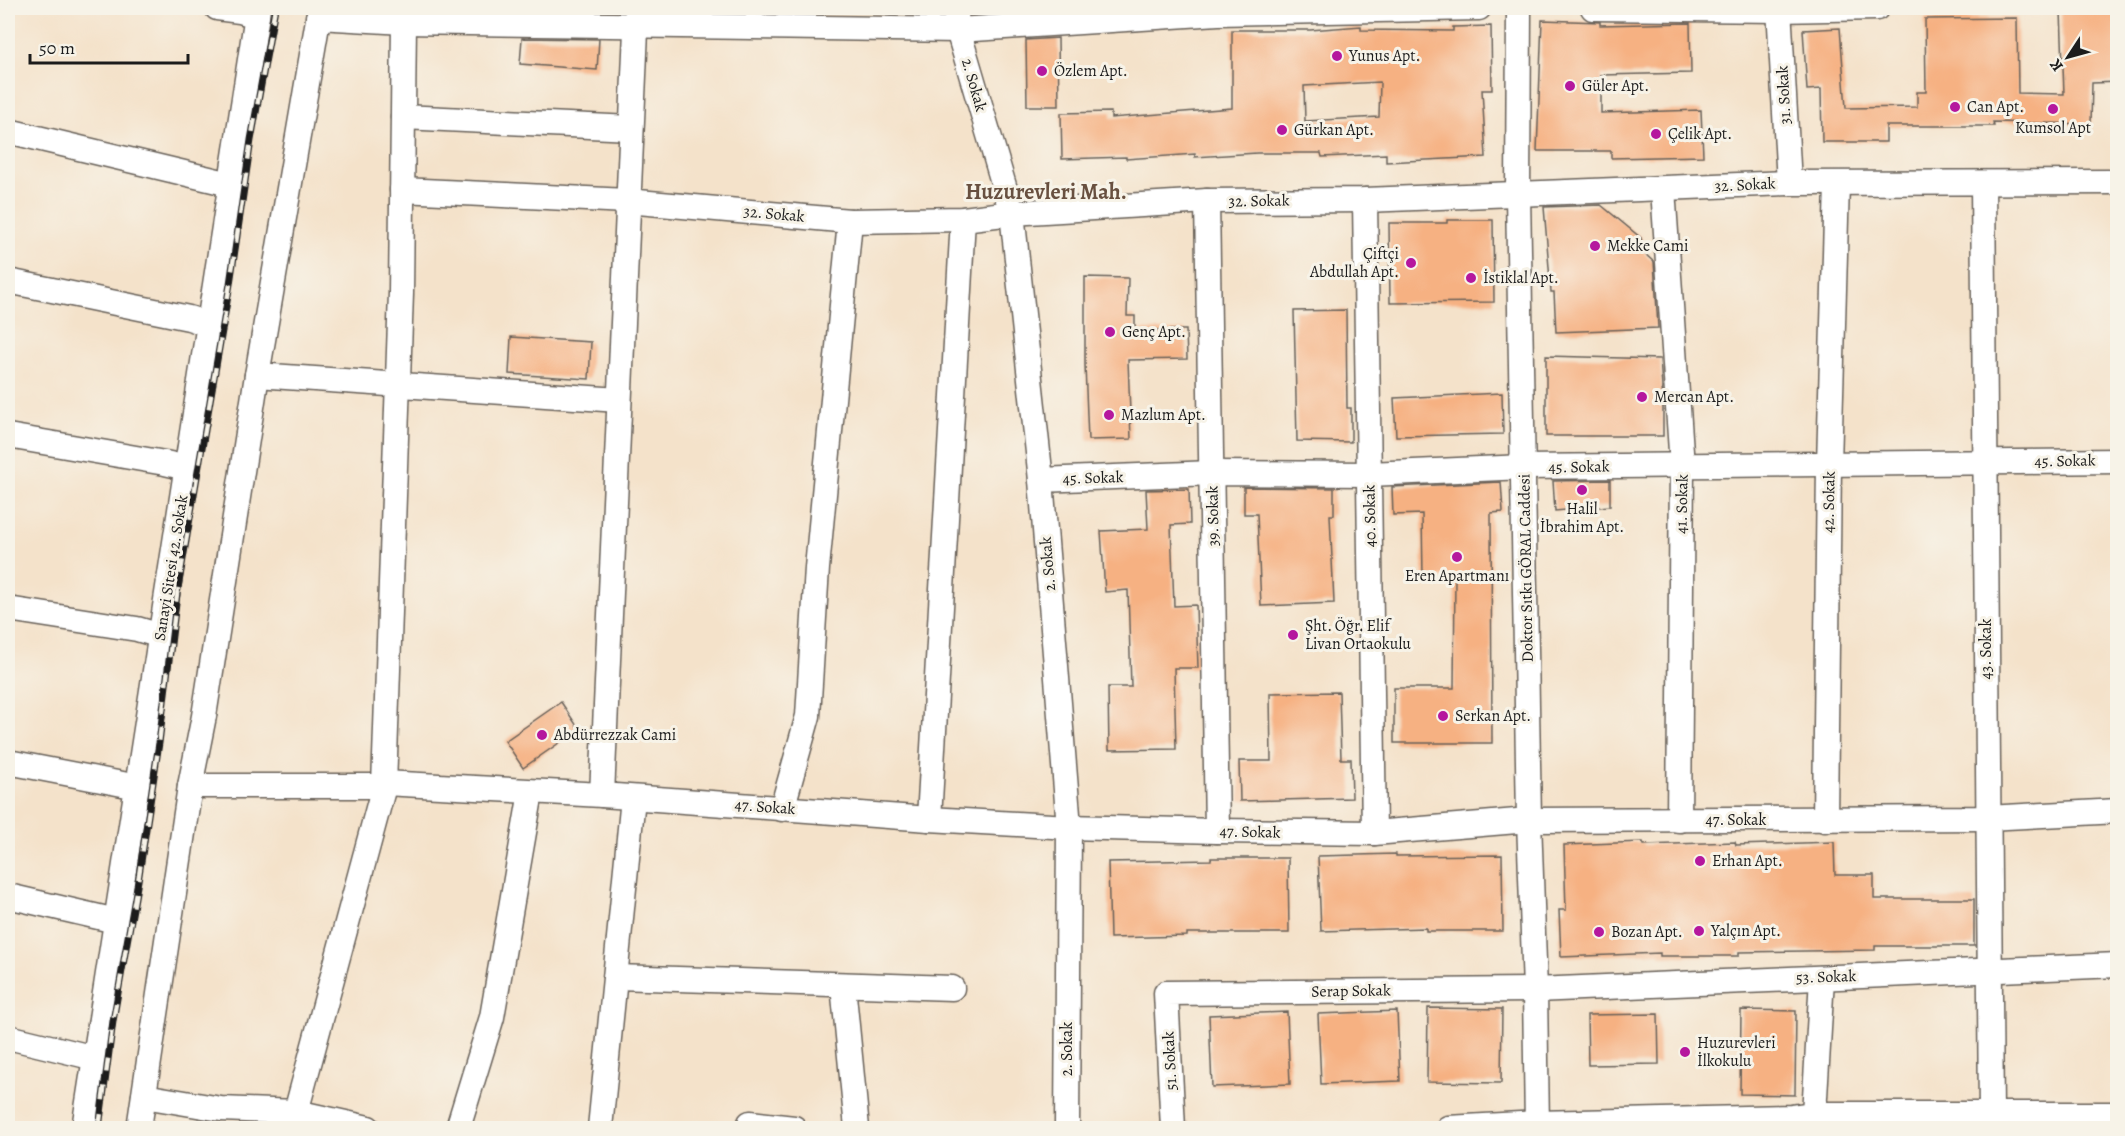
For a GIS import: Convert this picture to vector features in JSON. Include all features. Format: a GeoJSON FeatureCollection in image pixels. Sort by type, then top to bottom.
{"type":"FeatureCollection","features":[{"type":"Feature","properties":{"kind":"street"},"geometry":{"type":"LineString","coordinates":[[217,8],[258,12]]}},
{"type":"Feature","properties":{"kind":"street"},"geometry":{"type":"LineString","coordinates":[[139,1128],[190,786],[206,705],[257,375],[319,12],[404,22],[529,16],[957,19],[1479,8]]}},
{"type":"Feature","properties":{"kind":"street","name":"Doktor Sıtkı GÖRAL Caddesi"},"geometry":{"type":"LineString","coordinates":[[1519,8],[1518,194],[1537,1126]]}},
{"type":"Feature","properties":{"kind":"street"},"geometry":{"type":"LineString","coordinates":[[1593,8],[1877,8]]}},
{"type":"Feature","properties":{"kind":"street","name":"31. Sokak"},"geometry":{"type":"LineString","coordinates":[[1779,9],[1789,183]]}},
{"type":"Feature","properties":{"kind":"street","name":"Sanayi Sitesi 42. Sokak"},"geometry":{"type":"LineString","coordinates":[[84,1128],[258,12]]}},
{"type":"Feature","properties":{"kind":"street"},"geometry":{"type":"LineString","coordinates":[[602,795],[636,17]]}},
{"type":"Feature","properties":{"kind":"street","name":"2. Sokak"},"geometry":{"type":"LineString","coordinates":[[957,19],[1012,213],[1041,480],[1069,827],[1067,1128]]}},
{"type":"Feature","properties":{"kind":"street"},"geometry":{"type":"LineString","coordinates":[[296,1112],[384,784],[398,385],[404,22]]}},
{"type":"Feature","properties":{"kind":"street"},"geometry":{"type":"LineString","coordinates":[[403,117],[631,128]]}},
{"type":"Feature","properties":{"kind":"street"},"geometry":{"type":"LineString","coordinates":[[8,131],[230,184]]}},
{"type":"Feature","properties":{"kind":"street","name":"32. Sokak"},"geometry":{"type":"LineString","coordinates":[[402,190],[627,201],[850,221],[963,219],[1012,213],[1207,201],[1365,200],[1789,183],[2118,182]]}},
{"type":"Feature","properties":{"kind":"street","name":"43. Sokak"},"geometry":{"type":"LineString","coordinates":[[1983,183],[1991,1115]]}},
{"type":"Feature","properties":{"kind":"street","name":"42. Sokak"},"geometry":{"type":"LineString","coordinates":[[1826,820],[1829,464],[1837,184]]}},
{"type":"Feature","properties":{"kind":"street","name":"41. Sokak"},"geometry":{"type":"LineString","coordinates":[[1663,189],[1682,466],[1679,820]]}},
{"type":"Feature","properties":{"kind":"street","name":"40. Sokak"},"geometry":{"type":"LineString","coordinates":[[1365,200],[1374,833]]}},
{"type":"Feature","properties":{"kind":"street","name":"39. Sokak"},"geometry":{"type":"LineString","coordinates":[[1207,201],[1217,831]]}},
{"type":"Feature","properties":{"kind":"street"},"geometry":{"type":"LineString","coordinates":[[929,819],[963,219]]}},
{"type":"Feature","properties":{"kind":"street"},"geometry":{"type":"LineString","coordinates":[[782,809],[808,716],[819,546],[850,221]]}},
{"type":"Feature","properties":{"kind":"street"},"geometry":{"type":"LineString","coordinates":[[8,281],[189,318],[208,324]]}},
{"type":"Feature","properties":{"kind":"street"},"geometry":{"type":"LineString","coordinates":[[257,375],[619,400]]}},
{"type":"Feature","properties":{"kind":"street"},"geometry":{"type":"LineString","coordinates":[[8,436],[186,468]]}},
{"type":"Feature","properties":{"kind":"street","name":"45. Sokak"},"geometry":{"type":"LineString","coordinates":[[1041,480],[1212,473],[1369,474],[1524,467],[2118,461]]}},
{"type":"Feature","properties":{"kind":"street"},"geometry":{"type":"LineString","coordinates":[[8,609],[137,629],[161,636]]}},
{"type":"Feature","properties":{"kind":"street"},"geometry":{"type":"LineString","coordinates":[[8,762],[138,787]]}},
{"type":"Feature","properties":{"kind":"street","name":"47. Sokak"},"geometry":{"type":"LineString","coordinates":[[190,786],[384,784],[602,795],[1069,827],[1217,831],[1374,833],[1529,820],[1987,818],[2118,811]]}},
{"type":"Feature","properties":{"kind":"street"},"geometry":{"type":"LineString","coordinates":[[458,1128],[492,1017],[531,792]]}},
{"type":"Feature","properties":{"kind":"street"},"geometry":{"type":"LineString","coordinates":[[600,1128],[633,798]]}},
{"type":"Feature","properties":{"kind":"street"},"geometry":{"type":"LineString","coordinates":[[8,896],[116,921]]}},
{"type":"Feature","properties":{"kind":"street","name":"53. Sokak"},"geometry":{"type":"LineString","coordinates":[[1535,990],[2118,965]]}},
{"type":"Feature","properties":{"kind":"street"},"geometry":{"type":"LineString","coordinates":[[616,977],[952,988]]}},
{"type":"Feature","properties":{"kind":"street"},"geometry":{"type":"LineString","coordinates":[[1814,1114],[1822,978]]}},
{"type":"Feature","properties":{"kind":"street"},"geometry":{"type":"LineString","coordinates":[[843,985],[857,1128]]}},
{"type":"Feature","properties":{"kind":"street","name":"Serap Sokak"},"geometry":{"type":"LineString","coordinates":[[1166,993],[1535,990]]}},
{"type":"Feature","properties":{"kind":"street","name":"51. Sokak"},"geometry":{"type":"LineString","coordinates":[[1166,993],[1173,1128]]}},
{"type":"Feature","properties":{"kind":"street"},"geometry":{"type":"LineString","coordinates":[[8,1037],[95,1058]]}},
{"type":"Feature","properties":{"kind":"street"},"geometry":{"type":"LineString","coordinates":[[144,1096],[221,1109],[296,1112],[364,1128]]}},
{"type":"Feature","properties":{"kind":"street"},"geometry":{"type":"LineString","coordinates":[[1448,1128],[1814,1114],[2118,1114]]}},
{"type":"Feature","properties":{"kind":"street"},"geometry":{"type":"LineString","coordinates":[[749,1128],[750,1123],[794,1128]]}},
{"type":"Feature","properties":{"kind":"green space"},"geometry":{"type":"Polygon","coordinates":[[[2117,1127],[2117,1128],[1699,1128],[2117,1127]]]}},
{"type":"Feature","properties":{"kind":"building"},"geometry":{"type":"Polygon","coordinates":[[[2118,9],[2118,82],[2092,83],[2091,124],[1993,122],[1994,126],[1886,126],[1886,142],[1822,142],[1821,89],[1807,90],[1803,30],[1840,28],[1846,108],[1917,107],[1917,92],[1926,92],[1925,19],[2017,18],[2018,93],[2064,94],[2061,11],[2118,9]]]}},
{"type":"Feature","properties":{"kind":"building"},"geometry":{"type":"Polygon","coordinates":[[[1542,20],[1600,22],[1600,25],[1690,23],[1691,73],[1601,75],[1601,113],[1701,110],[1703,156],[1611,158],[1611,151],[1537,151],[1542,20]]]}},
{"type":"Feature","properties":{"kind":"building"},"geometry":{"type":"Polygon","coordinates":[[[1361,26],[1361,30],[1453,31],[1453,27],[1491,26],[1492,90],[1482,90],[1486,157],[1386,162],[1386,154],[1322,157],[1321,153],[1257,153],[1195,157],[1195,154],[1126,159],[1126,157],[1062,159],[1061,113],[1111,112],[1111,118],[1232,108],[1232,30],[1310,30],[1361,26]],[[1380,82],[1304,86],[1305,121],[1379,117],[1380,82]]]}},
{"type":"Feature","properties":{"kind":"building"},"geometry":{"type":"Polygon","coordinates":[[[522,38],[599,39],[597,70],[520,64],[522,38]]]}},
{"type":"Feature","properties":{"kind":"building","name":"Özlem Apt."},"geometry":{"type":"Polygon","coordinates":[[[1058,38],[1059,106],[1027,106],[1026,40],[1058,38]]]}},
{"type":"Feature","properties":{"kind":"building","name":"Mekke Cami"},"geometry":{"type":"Polygon","coordinates":[[[1601,205],[1641,238],[1645,254],[1654,262],[1658,328],[1556,332],[1554,292],[1551,292],[1544,207],[1601,205]]]}},
{"type":"Feature","properties":{"kind":"building"},"geometry":{"type":"Polygon","coordinates":[[[1447,220],[1493,220],[1494,302],[1390,303],[1389,223],[1447,223],[1447,220]]]}},
{"type":"Feature","properties":{"kind":"building"},"geometry":{"type":"Polygon","coordinates":[[[1085,277],[1128,278],[1127,316],[1135,316],[1135,330],[1186,330],[1187,359],[1128,360],[1131,439],[1088,440],[1085,277]]]}},
{"type":"Feature","properties":{"kind":"building"},"geometry":{"type":"Polygon","coordinates":[[[1346,310],[1347,408],[1351,408],[1351,442],[1297,441],[1294,311],[1346,310]]]}},
{"type":"Feature","properties":{"kind":"building"},"geometry":{"type":"Polygon","coordinates":[[[511,337],[591,342],[589,379],[509,374],[511,337]]]}},
{"type":"Feature","properties":{"kind":"building"},"geometry":{"type":"Polygon","coordinates":[[[1546,356],[1660,359],[1663,436],[1546,436],[1546,356]]]}},
{"type":"Feature","properties":{"kind":"building"},"geometry":{"type":"Polygon","coordinates":[[[1502,393],[1503,434],[1396,436],[1394,398],[1502,393]]]}},
{"type":"Feature","properties":{"kind":"building","name":"Halil İbrahim Apt."},"geometry":{"type":"Polygon","coordinates":[[[1610,480],[1610,506],[1555,511],[1553,481],[1610,480]]]}},
{"type":"Feature","properties":{"kind":"building"},"geometry":{"type":"Polygon","coordinates":[[[1501,482],[1503,512],[1491,513],[1492,743],[1394,743],[1394,688],[1454,688],[1455,577],[1423,577],[1422,514],[1393,515],[1392,487],[1501,482]]]}},
{"type":"Feature","properties":{"kind":"building"},"geometry":{"type":"Polygon","coordinates":[[[1244,487],[1334,488],[1334,515],[1330,515],[1334,603],[1261,606],[1257,514],[1244,514],[1244,487]]]}},
{"type":"Feature","properties":{"kind":"building"},"geometry":{"type":"Polygon","coordinates":[[[1189,489],[1190,524],[1171,525],[1174,606],[1196,605],[1198,668],[1174,668],[1176,749],[1109,750],[1108,687],[1131,687],[1128,590],[1105,592],[1101,531],[1148,529],[1146,490],[1189,489]]]}},
{"type":"Feature","properties":{"kind":"building"},"geometry":{"type":"Polygon","coordinates":[[[1339,692],[1341,759],[1351,759],[1352,798],[1240,801],[1239,761],[1271,761],[1270,693],[1339,692]]]}},
{"type":"Feature","properties":{"kind":"building","name":"Abdürrezzak Cami"},"geometry":{"type":"Polygon","coordinates":[[[561,702],[579,729],[523,768],[505,741],[561,702]]]}},
{"type":"Feature","properties":{"kind":"building"},"geometry":{"type":"Polygon","coordinates":[[[1643,842],[1644,845],[1735,842],[1736,845],[1834,842],[1835,875],[1874,875],[1874,899],[1974,899],[1974,946],[1875,946],[1875,950],[1739,952],[1739,956],[1660,956],[1660,953],[1561,957],[1559,910],[1566,910],[1564,845],[1643,842]]]}},
{"type":"Feature","properties":{"kind":"building"},"geometry":{"type":"Polygon","coordinates":[[[1396,854],[1396,856],[1502,855],[1503,931],[1426,931],[1426,928],[1321,931],[1318,856],[1396,854]]]}},
{"type":"Feature","properties":{"kind":"building"},"geometry":{"type":"Polygon","coordinates":[[[1211,858],[1288,858],[1289,933],[1187,933],[1187,936],[1110,938],[1108,862],[1211,860],[1211,858]]]}},
{"type":"Feature","properties":{"kind":"building"},"geometry":{"type":"Polygon","coordinates":[[[1428,1008],[1502,1009],[1501,1083],[1427,1082],[1428,1008]]]}},
{"type":"Feature","properties":{"kind":"building"},"geometry":{"type":"Polygon","coordinates":[[[1741,1010],[1796,1011],[1795,1095],[1740,1094],[1741,1010]]]}},
{"type":"Feature","properties":{"kind":"building"},"geometry":{"type":"Polygon","coordinates":[[[1397,1011],[1400,1081],[1321,1084],[1318,1014],[1397,1011]]]}},
{"type":"Feature","properties":{"kind":"building"},"geometry":{"type":"Polygon","coordinates":[[[1287,1012],[1290,1084],[1212,1087],[1209,1015],[1287,1012]]]}},
{"type":"Feature","properties":{"kind":"building"},"geometry":{"type":"Polygon","coordinates":[[[1658,1014],[1659,1064],[1588,1065],[1587,1015],[1658,1014]]]}},
{"type":"Feature","properties":{"kind":"railway"},"geometry":{"type":"LineString","coordinates":[[99,1128],[113,1021],[139,875],[159,743],[177,594],[230,284],[251,140],[275,8]]}},
{"type":"Feature","properties":{"kind":"place","name":"Yunus Apt."},"geometry":{"type":"Point","coordinates":[1337,56]}},
{"type":"Feature","properties":{"kind":"place","name":"Özlem Apt."},"geometry":{"type":"Point","coordinates":[1042,71]}},
{"type":"Feature","properties":{"kind":"place","name":"Güler Apt."},"geometry":{"type":"Point","coordinates":[1570,86]}},
{"type":"Feature","properties":{"kind":"place","name":"Can Apt."},"geometry":{"type":"Point","coordinates":[1955,107]}},
{"type":"Feature","properties":{"kind":"place","name":"Kumsol Apt"},"geometry":{"type":"Point","coordinates":[2053,109]}},
{"type":"Feature","properties":{"kind":"place","name":"Gürkan Apt."},"geometry":{"type":"Point","coordinates":[1282,130]}},
{"type":"Feature","properties":{"kind":"place","name":"Çelik Apt."},"geometry":{"type":"Point","coordinates":[1656,134]}},
{"type":"Feature","properties":{"kind":"place","name":"Mekke Cami"},"geometry":{"type":"Point","coordinates":[1595,246]}},
{"type":"Feature","properties":{"kind":"place","name":"Çiftçi Abdullah Apt."},"geometry":{"type":"Point","coordinates":[1411,263]}},
{"type":"Feature","properties":{"kind":"place","name":"İstiklal Apt."},"geometry":{"type":"Point","coordinates":[1471,278]}},
{"type":"Feature","properties":{"kind":"place","name":"Genç Apt."},"geometry":{"type":"Point","coordinates":[1110,332]}},
{"type":"Feature","properties":{"kind":"place","name":"Mercan Apt."},"geometry":{"type":"Point","coordinates":[1642,397]}},
{"type":"Feature","properties":{"kind":"place","name":"Mazlum Apt."},"geometry":{"type":"Point","coordinates":[1109,415]}},
{"type":"Feature","properties":{"kind":"place","name":"Halil İbrahim Apt."},"geometry":{"type":"Point","coordinates":[1582,490]}},
{"type":"Feature","properties":{"kind":"place","name":"Eren Apartmanı"},"geometry":{"type":"Point","coordinates":[1457,557]}},
{"type":"Feature","properties":{"kind":"place","name":"Şht. Öğr. Elif Livan Ortaokulu"},"geometry":{"type":"Point","coordinates":[1293,635]}},
{"type":"Feature","properties":{"kind":"place","name":"Serkan Apt."},"geometry":{"type":"Point","coordinates":[1443,716]}},
{"type":"Feature","properties":{"kind":"place","name":"Abdürrezzak Cami"},"geometry":{"type":"Point","coordinates":[542,735]}},
{"type":"Feature","properties":{"kind":"place","name":"Erhan Apt."},"geometry":{"type":"Point","coordinates":[1700,861]}},
{"type":"Feature","properties":{"kind":"place","name":"Yalçın Apt."},"geometry":{"type":"Point","coordinates":[1699,931]}},
{"type":"Feature","properties":{"kind":"place","name":"Bozan Apt."},"geometry":{"type":"Point","coordinates":[1599,932]}},
{"type":"Feature","properties":{"kind":"place","name":"Huzurevleri İlkokulu"},"geometry":{"type":"Point","coordinates":[1685,1052]}},
{"type":"Feature","properties":{"kind":"district","name":"Huzurevleri Mah."},"geometry":{"type":"Point","coordinates":[1046,192]}}]}
